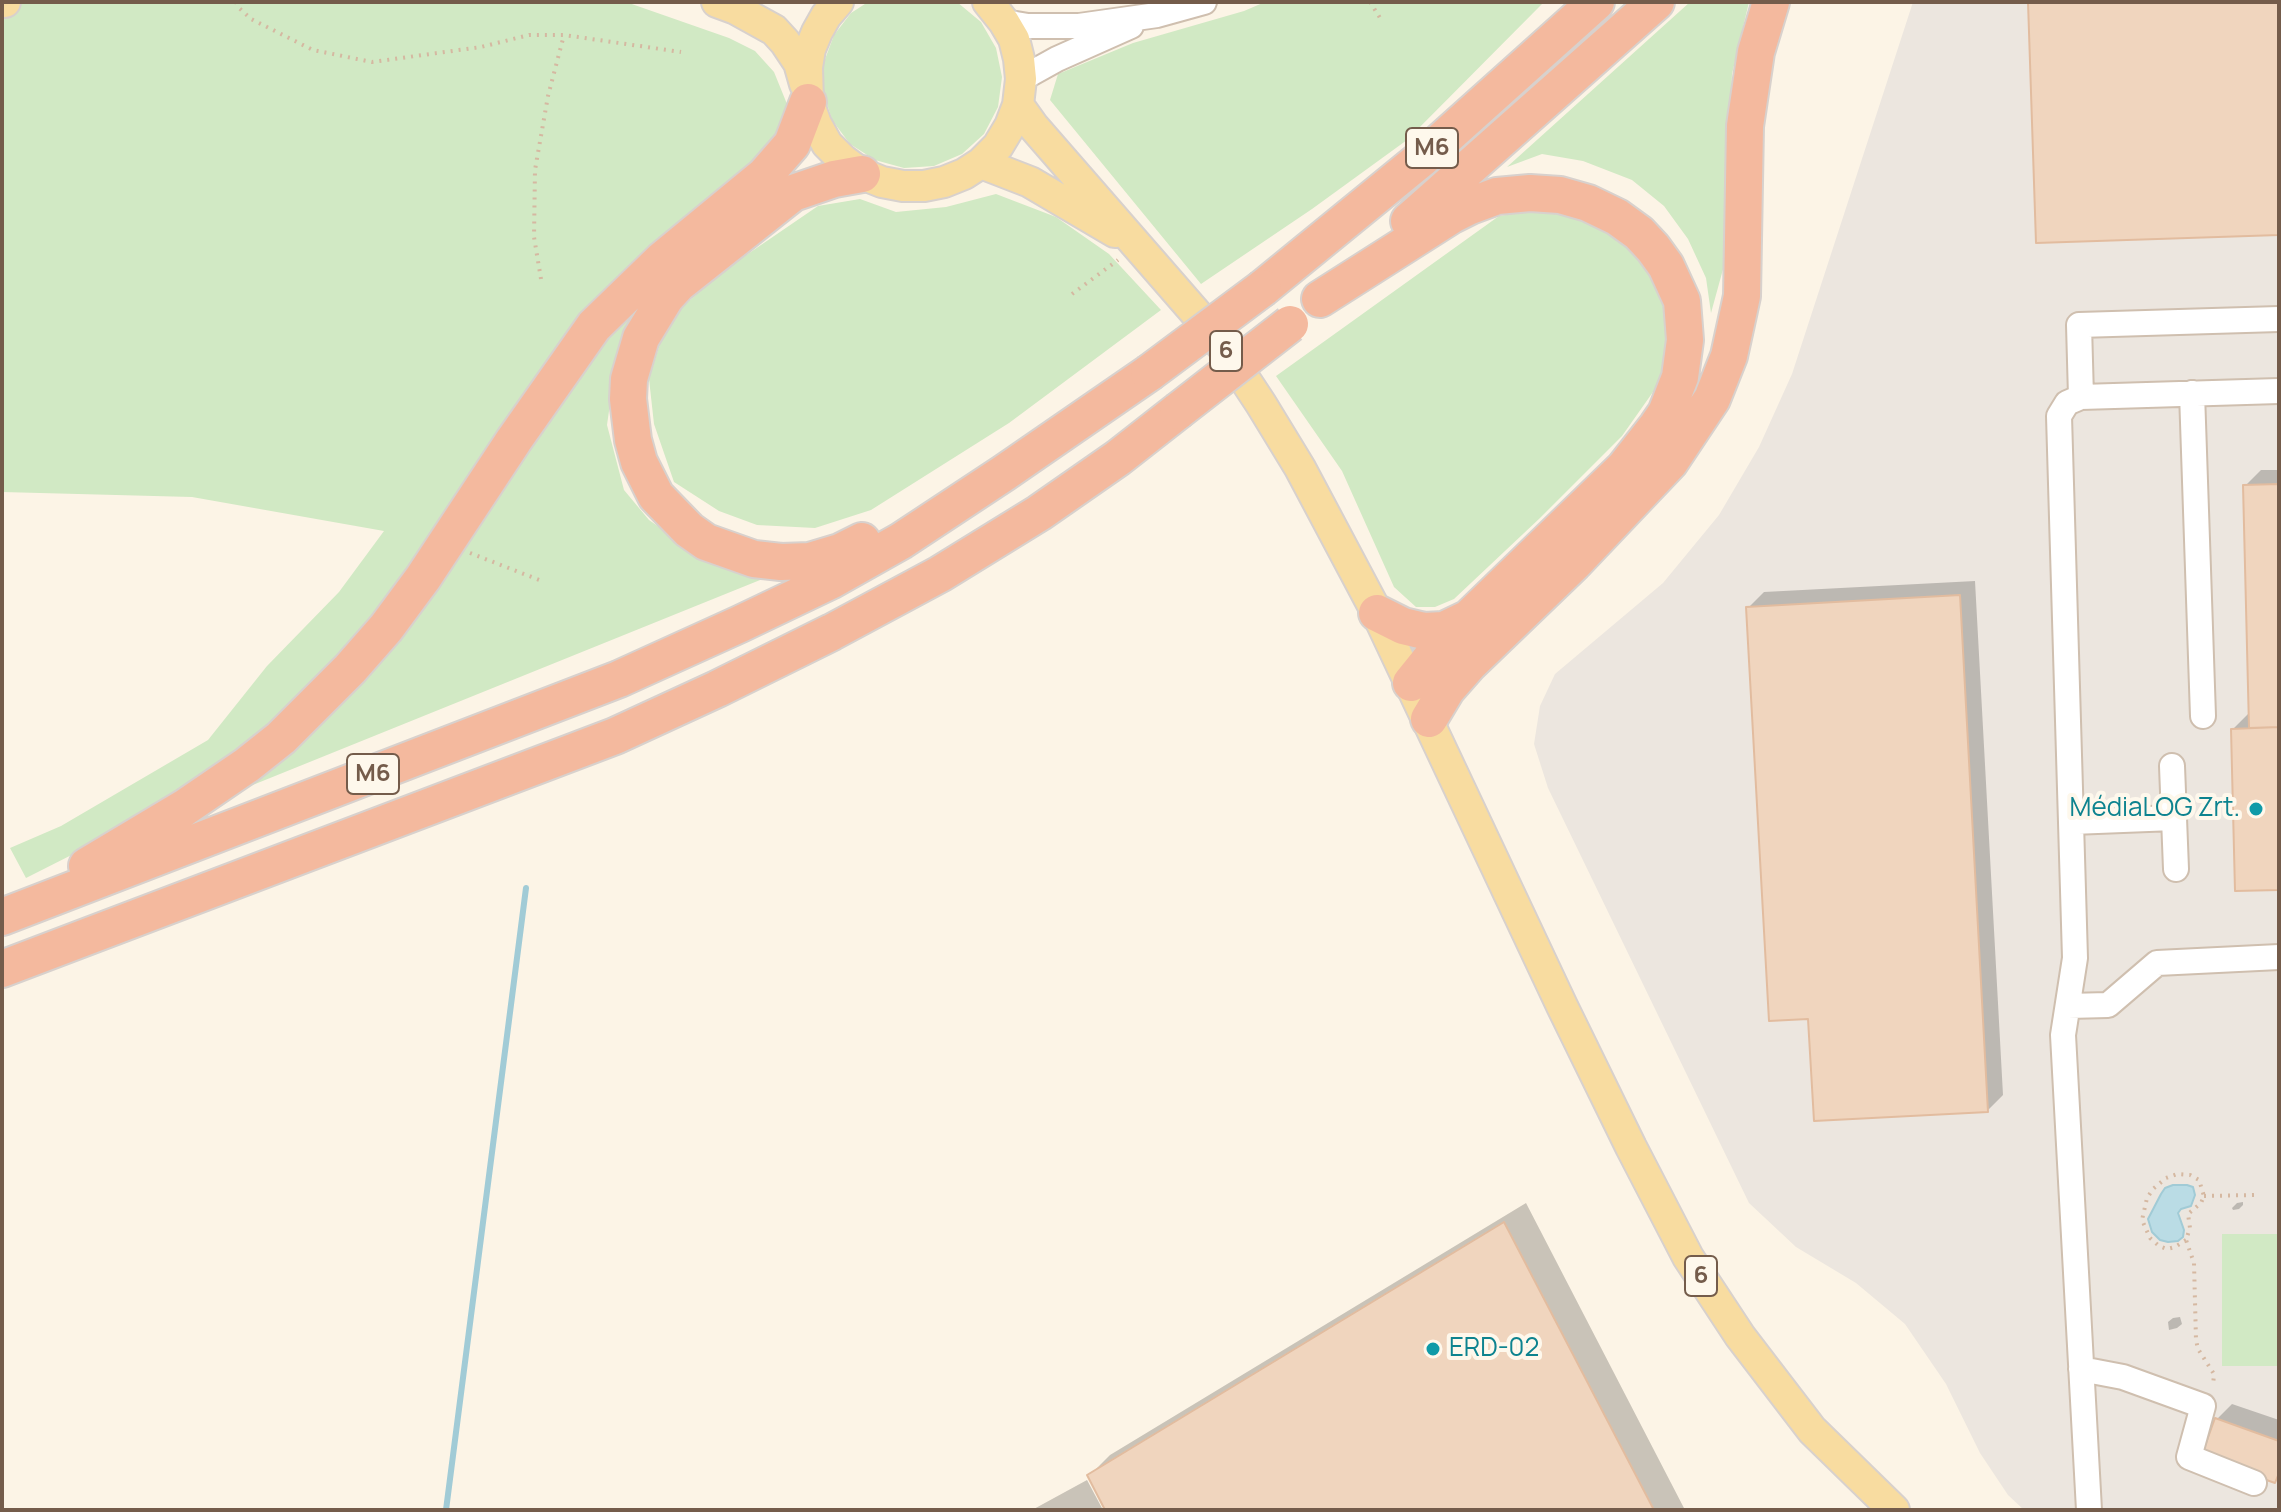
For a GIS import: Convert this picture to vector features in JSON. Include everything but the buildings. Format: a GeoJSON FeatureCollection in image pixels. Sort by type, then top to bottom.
{"type":"FeatureCollection","features":[{"type":"Feature","properties":{"kind":"highway","name":"M6"},"geometry":{"type":"LineString","coordinates":[[2,914],[619,679],[830,581],[901,541],[1149,373],[1263,288],[1421,159],[1596,2]]}},
{"type":"Feature","properties":{"kind":"highway","name":"M6"},"geometry":{"type":"LineString","coordinates":[[2,969],[615,736],[832,632],[940,574],[1039,513],[1118,458],[1290,324],[1656,2]]}},
{"type":"Feature","properties":{"kind":"highway"},"geometry":{"type":"LineString","coordinates":[[1429,719],[1447,689],[1469,664],[1574,563],[1670,462],[1701,418],[1721,380],[1735,334],[1742,296],[1745,126],[1756,52],[1771,2]]}},
{"type":"Feature","properties":{"kind":"highway"},"geometry":{"type":"LineString","coordinates":[[2,914],[184,808],[247,765],[281,738],[350,669],[386,628],[446,544],[594,326],[662,260],[764,176],[792,144],[807,94]]}},
{"type":"Feature","properties":{"kind":"highway"},"geometry":{"type":"LineString","coordinates":[[862,174],[834,179],[793,193],[666,297],[641,338],[629,379],[629,419],[639,462],[656,496],[689,530],[706,542],[754,559],[781,562],[810,561],[840,552],[1004,473]]}},
{"type":"Feature","properties":{"kind":"highway"},"geometry":{"type":"LineString","coordinates":[[1320,299],[1452,215],[1497,196],[1530,193],[1560,195],[1588,203],[1617,217],[1639,233],[1653,248],[1675,284],[1685,317],[1680,377],[1666,413],[1645,444],[1468,619],[1411,683]]}},
{"type":"Feature","properties":{"kind":"highway"},"geometry":{"type":"LineString","coordinates":[[1377,613],[1403,626],[1424,631],[1444,630],[1468,619]]}},
{"type":"Feature","properties":{"kind":"highway"},"geometry":{"type":"LineString","coordinates":[[1411,683],[1442,677],[1469,664]]}},
{"type":"Feature","properties":{"kind":"main road"},"geometry":{"type":"LineString","coordinates":[[717,2],[774,30],[799,63],[816,124],[827,144],[862,174],[892,184],[924,186],[944,182],[981,163],[998,146],[1010,126],[1020,92]]}},
{"type":"Feature","properties":{"kind":"main road"},"geometry":{"type":"LineString","coordinates":[[807,94],[807,67],[813,40],[838,2]]}},
{"type":"Feature","properties":{"kind":"main road","name":"6"},"geometry":{"type":"LineString","coordinates":[[996,12],[1014,39],[1019,59],[1020,92],[1033,126],[1201,319],[1261,404],[1300,468],[1377,613],[1627,1139],[1688,1257],[1740,1336],[1812,1430],[1894,1510]]}},
{"type":"Feature","properties":{"kind":"main road","name":"6"},"geometry":{"type":"LineString","coordinates":[[981,163],[1030,182],[1137,246]]}},
{"type":"Feature","properties":{"kind":"street"},"geometry":{"type":"LineString","coordinates":[[996,12],[1028,26],[1079,26],[1157,15],[1204,2]]}},
{"type":"Feature","properties":{"kind":"street"},"geometry":{"type":"LineString","coordinates":[[1020,92],[1057,59],[1157,15]]}},
{"type":"Feature","properties":{"kind":"street"},"geometry":{"type":"LineString","coordinates":[[2081,397],[2079,325],[2279,319]]}},
{"type":"Feature","properties":{"kind":"street"},"geometry":{"type":"LineString","coordinates":[[2089,1510],[2063,1035],[2075,958],[2059,416],[2067,403],[2081,397],[2279,391]]}},
{"type":"Feature","properties":{"kind":"street"},"geometry":{"type":"LineString","coordinates":[[2192,393],[2203,716]]}},
{"type":"Feature","properties":{"kind":"street"},"geometry":{"type":"LineString","coordinates":[[2172,766],[2176,869]]}},
{"type":"Feature","properties":{"kind":"street"},"geometry":{"type":"LineString","coordinates":[[2072,822],[2174,818]]}},
{"type":"Feature","properties":{"kind":"street"},"geometry":{"type":"LineString","coordinates":[[2068,1006],[2108,1005],[2157,963],[2279,957]]}},
{"type":"Feature","properties":{"kind":"street"},"geometry":{"type":"LineString","coordinates":[[2081,1369],[2123,1377],[2203,1406],[2189,1457],[2254,1483]]}},
{"type":"Feature","properties":{"kind":"path"},"geometry":{"type":"LineString","coordinates":[[236,2],[251,19],[313,50],[372,62],[481,47],[529,35],[564,35],[681,52]]}},
{"type":"Feature","properties":{"kind":"path"},"geometry":{"type":"LineString","coordinates":[[1370,2],[1382,21]]}},
{"type":"Feature","properties":{"kind":"path"},"geometry":{"type":"LineString","coordinates":[[541,279],[534,237],[535,170],[548,96],[564,35]]}},
{"type":"Feature","properties":{"kind":"path"},"geometry":{"type":"LineString","coordinates":[[1072,294],[1137,246]]}},
{"type":"Feature","properties":{"kind":"path"},"geometry":{"type":"LineString","coordinates":[[446,544],[542,581]]}},
{"type":"Feature","properties":{"kind":"path"},"geometry":{"type":"LineString","coordinates":[[2186,1240],[2167,1249],[2159,1246],[2150,1238],[2142,1220],[2147,1198],[2153,1189],[2166,1178],[2177,1174],[2190,1175],[2199,1180],[2204,1196],[2201,1203],[2188,1214],[2190,1228],[2186,1240],[2194,1263],[2196,1340],[2198,1349],[2214,1374],[2215,1383],[2203,1406]]}},
{"type":"Feature","properties":{"kind":"path"},"geometry":{"type":"LineString","coordinates":[[2204,1196],[2254,1195]]}},
{"type":"Feature","properties":{"kind":"shaded area"},"geometry":{"type":"Polygon","coordinates":[[[1913,2],[2279,2],[2279,1510],[2024,1510],[2008,1495],[1980,1453],[1946,1384],[1905,1324],[1856,1283],[1796,1247],[1749,1203],[1548,788],[1534,744],[1540,706],[1555,674],[1663,583],[1719,515],[1759,447],[1792,374],[1913,2]]]}},
{"type":"Feature","properties":{"kind":"green space"},"geometry":{"type":"Polygon","coordinates":[[[2,2],[626,2],[729,38],[755,51],[774,72],[787,104],[784,132],[694,218],[372,631],[253,742],[123,829],[26,878],[10,848],[61,826],[208,740],[267,666],[339,592],[384,531],[192,497],[2,492],[2,2]]]}},
{"type":"Feature","properties":{"kind":"green space"},"geometry":{"type":"Polygon","coordinates":[[[868,2],[957,2],[981,22],[996,48],[1002,77],[998,107],[984,134],[962,154],[934,166],[904,168],[875,160],[850,144],[832,120],[823,91],[824,62],[834,35],[851,13],[868,2]]]}},
{"type":"Feature","properties":{"kind":"green space"},"geometry":{"type":"Polygon","coordinates":[[[1265,2],[1544,2],[1407,140],[1201,284],[1050,100],[1058,74],[1133,43],[1265,2]]]}},
{"type":"Feature","properties":{"kind":"green space"},"geometry":{"type":"Polygon","coordinates":[[[1690,2],[1749,2],[1732,74],[1725,262],[1711,313],[1706,278],[1688,239],[1664,206],[1632,180],[1583,161],[1542,154],[1507,167],[1690,2]]]}},
{"type":"Feature","properties":{"kind":"green space"},"geometry":{"type":"Polygon","coordinates":[[[996,194],[1056,217],[1109,254],[1161,310],[1009,423],[871,510],[815,528],[757,525],[719,511],[674,482],[654,424],[649,379],[667,321],[720,273],[818,206],[860,199],[896,212],[946,207],[996,194]]]}},
{"type":"Feature","properties":{"kind":"green space"},"geometry":{"type":"Polygon","coordinates":[[[1557,207],[1597,217],[1630,244],[1659,286],[1669,335],[1660,382],[1622,436],[1454,599],[1435,607],[1416,607],[1394,587],[1342,471],[1276,376],[1499,216],[1557,207]]]}},
{"type":"Feature","properties":{"kind":"green space"},"geometry":{"type":"Polygon","coordinates":[[[639,302],[617,355],[607,425],[624,490],[649,520],[698,554],[770,576],[228,795],[639,302]]]}},
{"type":"Feature","properties":{"kind":"green space"},"geometry":{"type":"Polygon","coordinates":[[[2222,1234],[2279,1234],[2279,1366],[2222,1366],[2222,1234]]]}},
{"type":"Feature","properties":{"kind":"water"},"geometry":{"type":"Polygon","coordinates":[[[2173,1185],[2193,1187],[2195,1195],[2191,1206],[2178,1213],[2184,1230],[2183,1237],[2168,1242],[2160,1240],[2152,1232],[2148,1219],[2165,1188],[2173,1185]]]}},
{"type":"Feature","properties":{"kind":"waterway"},"geometry":{"type":"LineString","coordinates":[[446,1510],[526,888]]}},
{"type":"Feature","properties":{"kind":"place","name":"MédiaLOG Zrt."},"geometry":{"type":"Point","coordinates":[2256,809]}},
{"type":"Feature","properties":{"kind":"place","name":"ERD-02"},"geometry":{"type":"Point","coordinates":[1433,1349]}}]}
